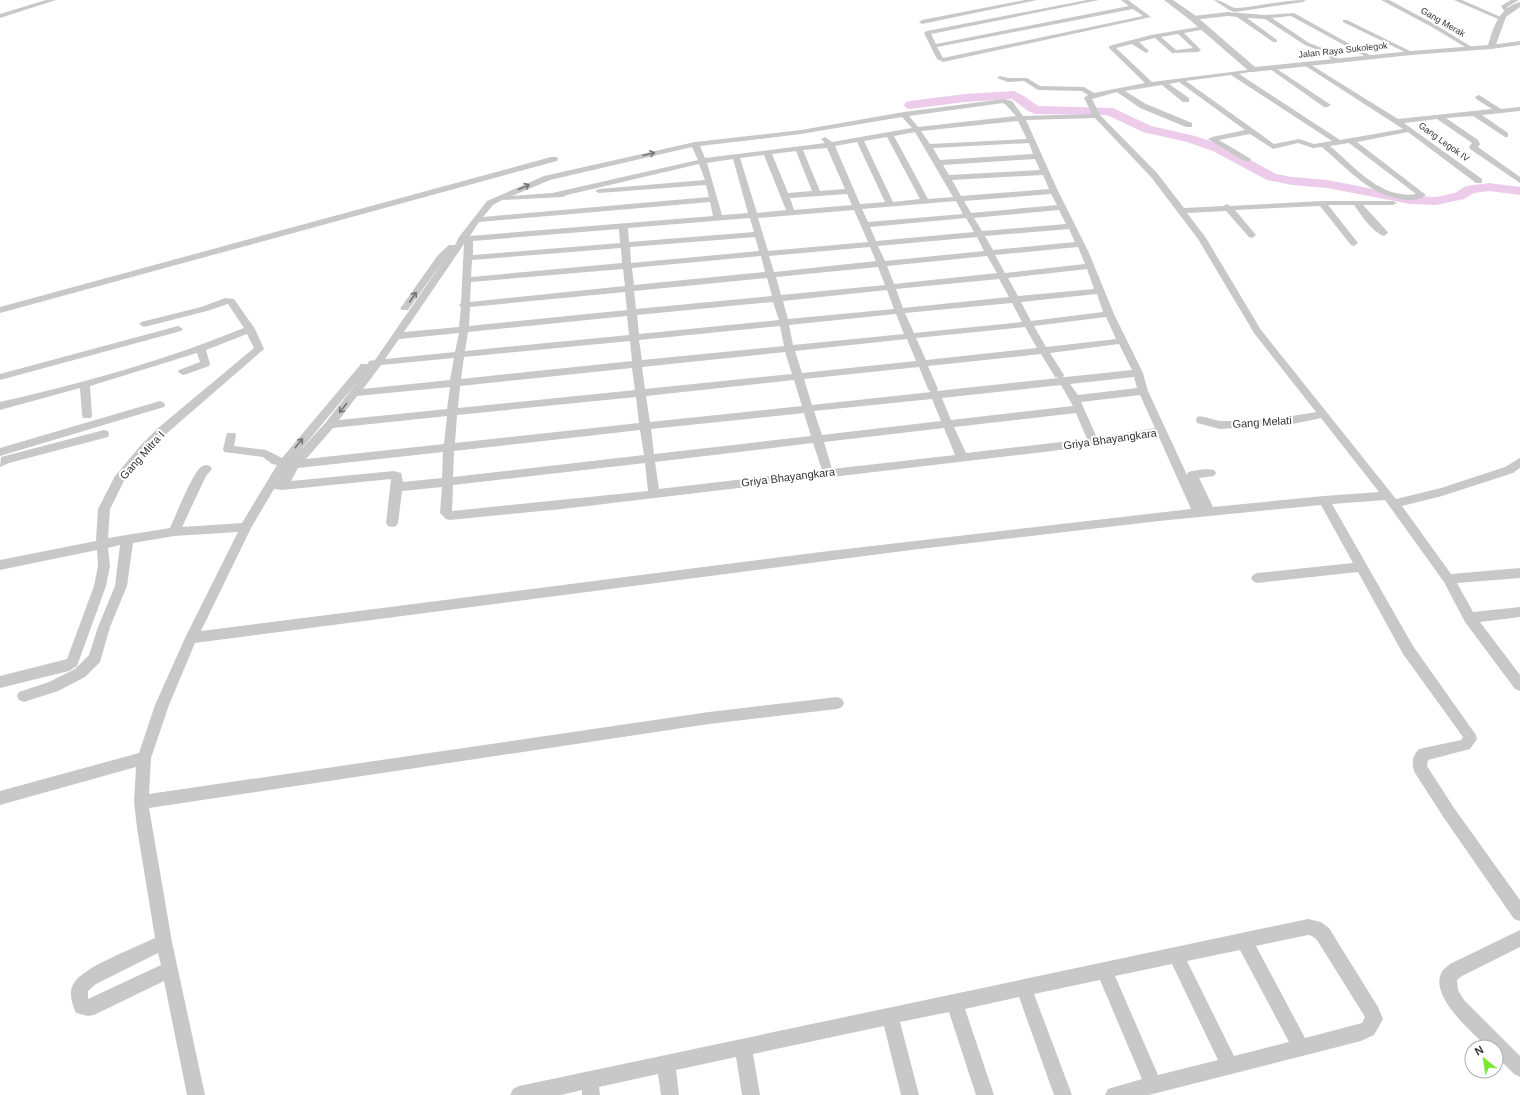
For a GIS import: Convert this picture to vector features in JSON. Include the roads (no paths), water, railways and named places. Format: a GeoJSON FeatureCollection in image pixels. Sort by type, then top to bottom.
{"type":"FeatureCollection","features":[{"type":"Feature","properties":{"kind":"street"},"geometry":{"type":"LineString","coordinates":[[0,16],[53,0]]}},
{"type":"Feature","properties":{"kind":"street"},"geometry":{"type":"LineString","coordinates":[[922,22],[1034,0]]}},
{"type":"Feature","properties":{"kind":"street"},"geometry":{"type":"LineString","coordinates":[[1096,0],[928,32],[940,59],[943,60],[1148,17],[1124,0]]}},
{"type":"Feature","properties":{"kind":"street"},"geometry":{"type":"LineString","coordinates":[[1168,0],[1195,20],[1254,70]]}},
{"type":"Feature","properties":{"kind":"street"},"geometry":{"type":"LineString","coordinates":[[1217,0],[1235,10],[1302,0]]}},
{"type":"Feature","properties":{"kind":"street","name":"Gang Merak"},"geometry":{"type":"LineString","coordinates":[[1384,0],[1434,26],[1472,49]]}},
{"type":"Feature","properties":{"kind":"street"},"geometry":{"type":"LineString","coordinates":[[1457,0],[1500,18]]}},
{"type":"Feature","properties":{"kind":"street"},"geometry":{"type":"LineString","coordinates":[[1507,11],[1504,6],[1516,0]]}},
{"type":"Feature","properties":{"kind":"street"},"geometry":{"type":"LineString","coordinates":[[1520,4],[1507,11],[1500,18],[1491,47],[1520,43]]}},
{"type":"Feature","properties":{"kind":"street"},"geometry":{"type":"LineString","coordinates":[[934,46],[1135,7]]}},
{"type":"Feature","properties":{"kind":"street"},"geometry":{"type":"LineString","coordinates":[[1021,14],[1057,37]]}},
{"type":"Feature","properties":{"kind":"street"},"geometry":{"type":"LineString","coordinates":[[1186,23],[1228,14],[1266,17],[1288,14],[1294,15],[1370,58]]}},
{"type":"Feature","properties":{"kind":"street"},"geometry":{"type":"LineString","coordinates":[[1240,16],[1275,40]]}},
{"type":"Feature","properties":{"kind":"street"},"geometry":{"type":"LineString","coordinates":[[1266,17],[1307,44],[1327,53],[1338,61]]}},
{"type":"Feature","properties":{"kind":"street"},"geometry":{"type":"LineString","coordinates":[[1344,21],[1411,53]]}},
{"type":"Feature","properties":{"kind":"street"},"geometry":{"type":"LineString","coordinates":[[1151,85],[1111,48],[1156,36],[1204,28]]}},
{"type":"Feature","properties":{"kind":"street"},"geometry":{"type":"LineString","coordinates":[[1156,36],[1174,52],[1198,50],[1179,32]]}},
{"type":"Feature","properties":{"kind":"street"},"geometry":{"type":"LineString","coordinates":[[1133,41],[1146,52]]}},
{"type":"Feature","properties":{"kind":"street","name":"Jalan Raya Sukolegok"},"geometry":{"type":"LineString","coordinates":[[1254,70],[1411,53],[1491,47]]}},
{"type":"Feature","properties":{"kind":"street"},"geometry":{"type":"LineString","coordinates":[[1327,53],[1354,49]]}},
{"type":"Feature","properties":{"kind":"street","name":"Gang Legok IV"},"geometry":{"type":"LineString","coordinates":[[1306,64],[1397,121],[1479,181]]}},
{"type":"Feature","properties":{"kind":"street"},"geometry":{"type":"LineString","coordinates":[[1272,68],[1327,104]]}},
{"type":"Feature","properties":{"kind":"street"},"geometry":{"type":"LineString","coordinates":[[1254,70],[1093,94],[1088,98],[1095,111],[1154,175],[1202,238],[1257,330],[1390,500],[1448,579],[1470,618],[1518,679]]}},
{"type":"Feature","properties":{"kind":"street"},"geometry":{"type":"LineString","coordinates":[[1234,73],[1338,142]]}},
{"type":"Feature","properties":{"kind":"street"},"geometry":{"type":"LineString","coordinates":[[1000,78],[1008,80],[1024,79],[1038,88],[1084,89],[1093,94]]}},
{"type":"Feature","properties":{"kind":"street"},"geometry":{"type":"LineString","coordinates":[[1180,80],[1273,146],[1299,141],[1313,146],[1324,145],[1410,130]]}},
{"type":"Feature","properties":{"kind":"street"},"geometry":{"type":"LineString","coordinates":[[1164,83],[1186,100]]}},
{"type":"Feature","properties":{"kind":"street"},"geometry":{"type":"LineString","coordinates":[[1119,90],[1143,106],[1189,125]]}},
{"type":"Feature","properties":{"kind":"street"},"geometry":{"type":"LineString","coordinates":[[1479,97],[1498,110]]}},
{"type":"Feature","properties":{"kind":"street"},"geometry":{"type":"LineString","coordinates":[[196,1095],[152,882],[141,802],[144,758],[162,705],[192,638],[246,527],[293,462],[396,336],[486,207],[496,200],[547,178],[695,144],[817,130],[904,114],[1004,101],[1009,103],[1021,118],[1090,266],[1109,314],[1136,370],[1143,391],[1203,511]]}},
{"type":"Feature","properties":{"kind":"street"},"geometry":{"type":"LineString","coordinates":[[1397,121],[1519,109]]}},
{"type":"Feature","properties":{"kind":"street"},"geometry":{"type":"LineString","coordinates":[[555,195],[703,161],[830,145],[918,130],[1095,111]]}},
{"type":"Feature","properties":{"kind":"street"},"geometry":{"type":"LineString","coordinates":[[1474,113],[1505,135]]}},
{"type":"Feature","properties":{"kind":"street"},"geometry":{"type":"LineString","coordinates":[[904,114],[929,146],[946,178],[979,233],[1027,324],[1042,350],[1061,377],[1094,442]]}},
{"type":"Feature","properties":{"kind":"street"},"geometry":{"type":"LineString","coordinates":[[1439,117],[1475,142],[1476,144],[1473,147],[1520,181]]}},
{"type":"Feature","properties":{"kind":"street"},"geometry":{"type":"LineString","coordinates":[[817,130],[830,145],[848,191],[882,264],[890,288],[910,336],[923,362],[934,392],[962,457]]}},
{"type":"Feature","properties":{"kind":"street"},"geometry":{"type":"LineString","coordinates":[[1248,159],[1212,139],[1251,131]]}},
{"type":"Feature","properties":{"kind":"street"},"geometry":{"type":"LineString","coordinates":[[889,134],[938,218]]}},
{"type":"Feature","properties":{"kind":"street"},"geometry":{"type":"LineString","coordinates":[[860,140],[890,204]]}},
{"type":"Feature","properties":{"kind":"street"},"geometry":{"type":"LineString","coordinates":[[929,146],[1031,140]]}},
{"type":"Feature","properties":{"kind":"street"},"geometry":{"type":"LineString","coordinates":[[1324,145],[1381,192],[1411,198],[1422,195],[1351,141]]}},
{"type":"Feature","properties":{"kind":"street"},"geometry":{"type":"LineString","coordinates":[[695,144],[703,161],[718,218]]}},
{"type":"Feature","properties":{"kind":"street"},"geometry":{"type":"LineString","coordinates":[[799,149],[817,193]]}},
{"type":"Feature","properties":{"kind":"street"},"geometry":{"type":"LineString","coordinates":[[767,152],[790,212]]}},
{"type":"Feature","properties":{"kind":"street"},"geometry":{"type":"LineString","coordinates":[[736,156],[754,215],[769,275],[784,322],[789,348],[828,473]]}},
{"type":"Feature","properties":{"kind":"street"},"geometry":{"type":"LineString","coordinates":[[938,163],[1038,156]]}},
{"type":"Feature","properties":{"kind":"street"},"geometry":{"type":"LineString","coordinates":[[0,310],[554,160]]}},
{"type":"Feature","properties":{"kind":"street"},"geometry":{"type":"LineString","coordinates":[[946,178],[1045,172]]}},
{"type":"Feature","properties":{"kind":"street"},"geometry":{"type":"LineString","coordinates":[[496,200],[709,182]]}},
{"type":"Feature","properties":{"kind":"street"},"geometry":{"type":"LineString","coordinates":[[784,196],[848,191]]}},
{"type":"Feature","properties":{"kind":"street"},"geometry":{"type":"LineString","coordinates":[[293,462],[330,425],[355,392],[441,257],[465,239],[1054,191]]}},
{"type":"Feature","properties":{"kind":"street"},"geometry":{"type":"LineString","coordinates":[[477,220],[714,199]]}},
{"type":"Feature","properties":{"kind":"street"},"geometry":{"type":"LineString","coordinates":[[1181,211],[1322,203],[1393,203]]}},
{"type":"Feature","properties":{"kind":"street"},"geometry":{"type":"LineString","coordinates":[[1322,203],[1354,243]]}},
{"type":"Feature","properties":{"kind":"street"},"geometry":{"type":"LineString","coordinates":[[1356,203],[1373,223],[1384,233]]}},
{"type":"Feature","properties":{"kind":"street"},"geometry":{"type":"LineString","coordinates":[[864,225],[1063,207]]}},
{"type":"Feature","properties":{"kind":"street"},"geometry":{"type":"LineString","coordinates":[[1227,208],[1252,235]]}},
{"type":"Feature","properties":{"kind":"street"},"geometry":{"type":"LineString","coordinates":[[623,226],[631,313],[654,493]]}},
{"type":"Feature","properties":{"kind":"street"},"geometry":{"type":"LineString","coordinates":[[467,280],[764,252],[1072,226]]}},
{"type":"Feature","properties":{"kind":"street"},"geometry":{"type":"LineString","coordinates":[[469,258],[758,234]]}},
{"type":"Feature","properties":{"kind":"street"},"geometry":{"type":"LineString","coordinates":[[446,482],[455,382],[464,329],[464,305],[469,258],[465,239]]}},
{"type":"Feature","properties":{"kind":"street"},"geometry":{"type":"LineString","coordinates":[[464,305],[1080,244]]}},
{"type":"Feature","properties":{"kind":"street"},"geometry":{"type":"LineString","coordinates":[[396,336],[777,297],[890,288],[1090,266]]}},
{"type":"Feature","properties":{"kind":"street"},"geometry":{"type":"LineString","coordinates":[[373,363],[1100,291]]}},
{"type":"Feature","properties":{"kind":"street"},"geometry":{"type":"LineString","coordinates":[[0,406],[85,384],[201,349],[250,329],[232,303],[228,301],[204,309],[144,324]]}},
{"type":"Feature","properties":{"kind":"street"},"geometry":{"type":"LineString","coordinates":[[355,392],[1027,324],[1109,314]]}},
{"type":"Feature","properties":{"kind":"street"},"geometry":{"type":"LineString","coordinates":[[0,377],[178,329]]}},
{"type":"Feature","properties":{"kind":"street","name":"Gang Mitra I"},"geometry":{"type":"LineString","coordinates":[[0,682],[69,665],[72,662],[100,586],[104,566],[104,509],[119,480],[145,448],[162,431],[258,352],[259,349],[250,329]]}},
{"type":"Feature","properties":{"kind":"street"},"geometry":{"type":"LineString","coordinates":[[330,425],[1122,341]]}},
{"type":"Feature","properties":{"kind":"street"},"geometry":{"type":"LineString","coordinates":[[182,372],[205,364],[201,349]]}},
{"type":"Feature","properties":{"kind":"street"},"geometry":{"type":"LineString","coordinates":[[231,436],[228,449],[266,454],[276,461],[293,462],[1136,370]]}},
{"type":"Feature","properties":{"kind":"street"},"geometry":{"type":"LineString","coordinates":[[85,384],[87,415]]}},
{"type":"Feature","properties":{"kind":"street"},"geometry":{"type":"LineString","coordinates":[[397,487],[948,424],[1076,404],[1143,391]]}},
{"type":"Feature","properties":{"kind":"street"},"geometry":{"type":"LineString","coordinates":[[0,452],[160,405]]}},
{"type":"Feature","properties":{"kind":"street","name":"Gang Melati"},"geometry":{"type":"LineString","coordinates":[[1201,420],[1220,425],[1293,420],[1324,414]]}},
{"type":"Feature","properties":{"kind":"street","name":"Griya Bhayangkara"},"geometry":{"type":"LineString","coordinates":[[446,482],[446,513],[448,516],[452,517],[1094,442],[1162,431]]}},
{"type":"Feature","properties":{"kind":"street"},"geometry":{"type":"LineString","coordinates":[[0,463],[5,460],[104,434]]}},
{"type":"Feature","properties":{"kind":"street"},"geometry":{"type":"LineString","coordinates":[[192,638],[890,548],[1203,511],[1324,500],[1390,500],[1442,492],[1510,470],[1520,462]]}},
{"type":"Feature","properties":{"kind":"street"},"geometry":{"type":"LineString","coordinates":[[174,532],[202,474],[206,469]]}},
{"type":"Feature","properties":{"kind":"street"},"geometry":{"type":"LineString","coordinates":[[1203,511],[1192,475],[1210,473]]}},
{"type":"Feature","properties":{"kind":"street"},"geometry":{"type":"LineString","coordinates":[[276,487],[391,474],[397,476],[392,523]]}},
{"type":"Feature","properties":{"kind":"street"},"geometry":{"type":"LineString","coordinates":[[1324,500],[1408,650],[1465,728],[1470,738],[1464,745],[1424,754],[1419,762],[1420,768],[1449,813],[1520,912]]}},
{"type":"Feature","properties":{"kind":"street"},"geometry":{"type":"LineString","coordinates":[[0,565],[103,544],[174,532],[246,527]]}},
{"type":"Feature","properties":{"kind":"street"},"geometry":{"type":"LineString","coordinates":[[24,696],[53,687],[80,673],[95,658],[104,627],[121,586],[125,540]]}},
{"type":"Feature","properties":{"kind":"street"},"geometry":{"type":"LineString","coordinates":[[1257,578],[1361,567]]}},
{"type":"Feature","properties":{"kind":"street"},"geometry":{"type":"LineString","coordinates":[[1448,579],[1520,573]]}},
{"type":"Feature","properties":{"kind":"street"},"geometry":{"type":"LineString","coordinates":[[1470,618],[1520,612]]}},
{"type":"Feature","properties":{"kind":"street"},"geometry":{"type":"LineString","coordinates":[[141,802],[694,720],[837,703]]}},
{"type":"Feature","properties":{"kind":"street"},"geometry":{"type":"LineString","coordinates":[[0,798],[144,758]]}},
{"type":"Feature","properties":{"kind":"street"},"geometry":{"type":"LineString","coordinates":[[518,1095],[591,1087],[666,1064],[1308,927],[1319,930],[1323,934],[1372,1013],[1374,1019],[1372,1024],[1364,1030],[1145,1090],[1114,1095]]}},
{"type":"Feature","properties":{"kind":"street"},"geometry":{"type":"LineString","coordinates":[[1520,938],[1456,970],[1449,976],[1448,984],[1451,994],[1458,1006],[1520,1068]]}},
{"type":"Feature","properties":{"kind":"street"},"geometry":{"type":"LineString","coordinates":[[1244,941],[1301,1048]]}},
{"type":"Feature","properties":{"kind":"street"},"geometry":{"type":"LineString","coordinates":[[164,942],[90,978],[80,988],[80,1002],[82,1007],[88,1008],[94,1006],[170,969]]}},
{"type":"Feature","properties":{"kind":"street"},"geometry":{"type":"LineString","coordinates":[[1176,955],[1230,1066]]}},
{"type":"Feature","properties":{"kind":"street"},"geometry":{"type":"LineString","coordinates":[[1104,970],[1145,1090]]}},
{"type":"Feature","properties":{"kind":"street"},"geometry":{"type":"LineString","coordinates":[[1024,988],[1063,1095]]}},
{"type":"Feature","properties":{"kind":"street"},"geometry":{"type":"LineString","coordinates":[[954,1002],[985,1095]]}},
{"type":"Feature","properties":{"kind":"street"},"geometry":{"type":"LineString","coordinates":[[890,1016],[910,1095]]}},
{"type":"Feature","properties":{"kind":"street"},"geometry":{"type":"LineString","coordinates":[[743,1047],[751,1095]]}},
{"type":"Feature","properties":{"kind":"street"},"geometry":{"type":"LineString","coordinates":[[666,1064],[670,1095]]}},
{"type":"Feature","properties":{"kind":"waterway"},"geometry":{"type":"LineString","coordinates":[[910,105],[965,98],[1014,95],[1035,110],[1109,111],[1147,129],[1191,139],[1218,148],[1272,177],[1292,181],[1327,184],[1410,200],[1436,201],[1459,196],[1471,189],[1489,187],[1520,191]]}}]}
